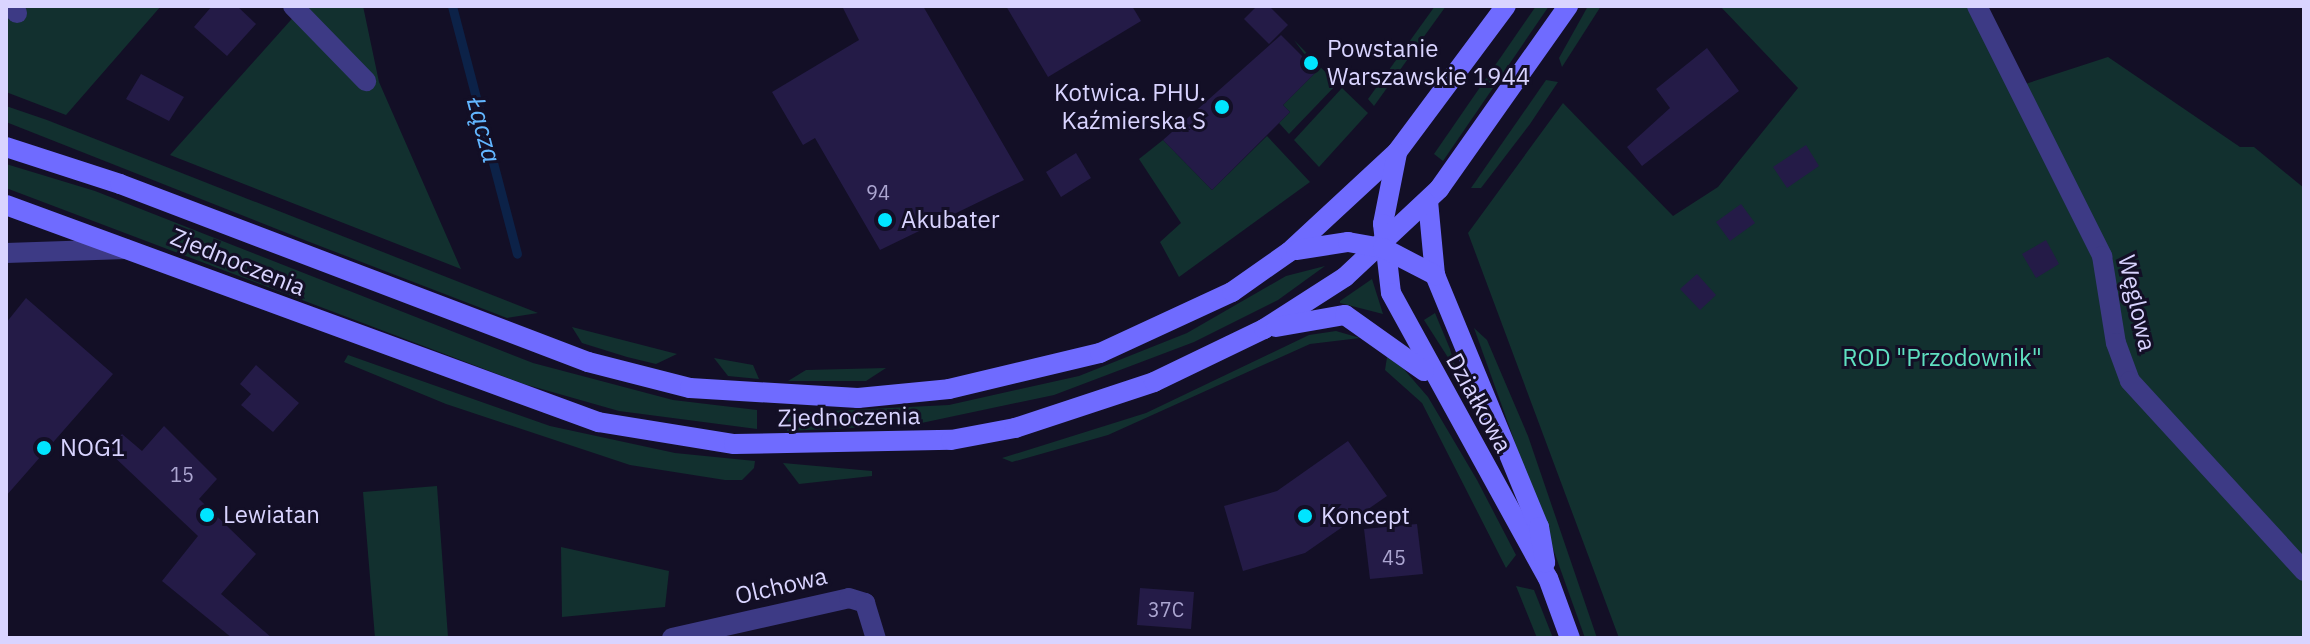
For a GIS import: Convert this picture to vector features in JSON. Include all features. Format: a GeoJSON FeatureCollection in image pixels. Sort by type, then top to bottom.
{"type":"FeatureCollection","features":[{"type":"Feature","properties":{"kind":"main road","name":"Zjednoczenia"},"geometry":{"type":"LineString","coordinates":[[6,147],[134,189],[543,348],[690,388],[767,397],[949,389],[1100,353],[1190,316],[1289,252],[1397,152],[1506,6]]}},
{"type":"Feature","properties":{"kind":"main road","name":"Zjednoczenia"},"geometry":{"type":"LineString","coordinates":[[6,205],[134,249],[539,405],[734,444],[951,440],[1015,428],[1154,382],[1264,329],[1383,248],[1428,201],[1486,132],[1568,6]]}},
{"type":"Feature","properties":{"kind":"main road","name":"Działkowa"},"geometry":{"type":"LineString","coordinates":[[1397,152],[1383,248],[1391,293],[1437,383],[1548,578],[1570,638]]}},
{"type":"Feature","properties":{"kind":"main road","name":"Działkowa"},"geometry":{"type":"LineString","coordinates":[[1428,201],[1435,275],[1539,527],[1548,578]]}},
{"type":"Feature","properties":{"kind":"main road"},"geometry":{"type":"LineString","coordinates":[[1289,252],[1315,243],[1383,248],[1435,275]]}},
{"type":"Feature","properties":{"kind":"main road"},"geometry":{"type":"LineString","coordinates":[[1264,329],[1345,315],[1386,338],[1437,383]]}},
{"type":"Feature","properties":{"kind":"street"},"geometry":{"type":"LineString","coordinates":[[293,6],[366,81]]}},
{"type":"Feature","properties":{"kind":"street","name":"Węglowa"},"geometry":{"type":"LineString","coordinates":[[1977,6],[2102,256],[2116,343],[2130,381],[2304,571]]}},
{"type":"Feature","properties":{"kind":"street"},"geometry":{"type":"LineString","coordinates":[[6,253],[134,249]]}},
{"type":"Feature","properties":{"kind":"street","name":"Olchowa"},"geometry":{"type":"LineString","coordinates":[[672,638],[849,598],[865,603],[876,638]]}},
{"type":"Feature","properties":{"kind":"green space"},"geometry":{"type":"Polygon","coordinates":[[[6,6],[161,6],[66,115],[6,92],[6,6]]]}},
{"type":"Feature","properties":{"kind":"green space"},"geometry":{"type":"Polygon","coordinates":[[[293,6],[363,6],[379,82],[461,269],[170,155],[298,12],[293,6]]]}},
{"type":"Feature","properties":{"kind":"green space"},"geometry":{"type":"Polygon","coordinates":[[[1435,6],[1446,6],[1374,106],[1368,99],[1435,6]]]}},
{"type":"Feature","properties":{"kind":"green space"},"geometry":{"type":"Polygon","coordinates":[[[1536,6],[1549,6],[1443,161],[1434,154],[1536,6]]]}},
{"type":"Feature","properties":{"kind":"green space"},"geometry":{"type":"Polygon","coordinates":[[[1588,6],[1601,6],[1562,67],[1559,58],[1588,6]]]}},
{"type":"Feature","properties":{"kind":"green space","name":"ROD \"Przodownik\""},"geometry":{"type":"Polygon","coordinates":[[[1720,6],[1970,6],[2013,88],[2108,57],[2240,147],[2254,147],[2304,188],[2304,638],[1619,638],[1468,233],[1563,103],[1673,216],[1718,187],[1798,88],[1720,6]]]}},
{"type":"Feature","properties":{"kind":"green space"},"geometry":{"type":"Polygon","coordinates":[[[1294,40],[1337,84],[1289,134],[1279,123],[1290,112],[1283,105],[1317,71],[1294,40]]]}},
{"type":"Feature","properties":{"kind":"green space"},"geometry":{"type":"Polygon","coordinates":[[[1546,80],[1558,82],[1481,188],[1471,188],[1546,80]]]}},
{"type":"Feature","properties":{"kind":"green space"},"geometry":{"type":"Polygon","coordinates":[[[1342,88],[1368,113],[1319,167],[1294,140],[1342,88]]]}},
{"type":"Feature","properties":{"kind":"green space"},"geometry":{"type":"Polygon","coordinates":[[[6,106],[538,313],[507,318],[307,241],[6,122],[6,106]]]}},
{"type":"Feature","properties":{"kind":"green space"},"geometry":{"type":"Polygon","coordinates":[[[1267,136],[1310,182],[1179,277],[1160,242],[1181,223],[1139,159],[1163,140],[1212,190],[1267,136]]]}},
{"type":"Feature","properties":{"kind":"green space"},"geometry":{"type":"Polygon","coordinates":[[[6,164],[95,191],[533,363],[673,400],[757,410],[757,429],[619,411],[524,384],[6,188],[6,164]]]}},
{"type":"Feature","properties":{"kind":"green space"},"geometry":{"type":"Polygon","coordinates":[[[1325,266],[1278,300],[1194,342],[1054,395],[912,425],[787,431],[788,413],[949,405],[1079,376],[1187,333],[1286,276],[1325,266]]]}},
{"type":"Feature","properties":{"kind":"green space"},"geometry":{"type":"Polygon","coordinates":[[[1372,279],[1383,314],[1340,303],[1340,301],[1372,279]]]}},
{"type":"Feature","properties":{"kind":"green space"},"geometry":{"type":"Polygon","coordinates":[[[1435,313],[1450,349],[1456,370],[1424,320],[1435,313]]]}},
{"type":"Feature","properties":{"kind":"green space"},"geometry":{"type":"Polygon","coordinates":[[[572,327],[677,354],[656,364],[627,357],[582,343],[572,327]]]}},
{"type":"Feature","properties":{"kind":"green space"},"geometry":{"type":"Polygon","coordinates":[[[1474,328],[1487,340],[1528,436],[1597,638],[1585,638],[1474,328]]]}},
{"type":"Feature","properties":{"kind":"green space"},"geometry":{"type":"Polygon","coordinates":[[[1336,331],[1360,338],[1310,344],[1108,435],[1012,462],[1002,458],[1146,413],[1309,335],[1336,331]]]}},
{"type":"Feature","properties":{"kind":"green space"},"geometry":{"type":"Polygon","coordinates":[[[1388,351],[1428,397],[1477,480],[1516,555],[1506,568],[1422,403],[1385,370],[1388,351]]]}},
{"type":"Feature","properties":{"kind":"green space"},"geometry":{"type":"Polygon","coordinates":[[[348,355],[550,426],[675,453],[755,461],[754,468],[742,480],[725,480],[630,465],[446,404],[344,362],[348,355]]]}},
{"type":"Feature","properties":{"kind":"green space"},"geometry":{"type":"Polygon","coordinates":[[[714,358],[753,365],[759,379],[728,376],[714,358]]]}},
{"type":"Feature","properties":{"kind":"green space"},"geometry":{"type":"Polygon","coordinates":[[[886,368],[866,381],[788,381],[806,370],[886,368]]]}},
{"type":"Feature","properties":{"kind":"green space"},"geometry":{"type":"Polygon","coordinates":[[[783,463],[872,471],[872,476],[799,484],[783,463]]]}},
{"type":"Feature","properties":{"kind":"green space"},"geometry":{"type":"Polygon","coordinates":[[[437,486],[448,637],[375,638],[363,492],[437,486]]]}},
{"type":"Feature","properties":{"kind":"green space"},"geometry":{"type":"Polygon","coordinates":[[[561,547],[669,571],[665,607],[562,617],[561,547]]]}},
{"type":"Feature","properties":{"kind":"green space"},"geometry":{"type":"Polygon","coordinates":[[[1516,586],[1534,590],[1553,638],[1537,638],[1516,586]]]}},
{"type":"Feature","properties":{"kind":"building"},"geometry":{"type":"Polygon","coordinates":[[[212,6],[237,6],[256,24],[227,56],[194,27],[212,6]]]}},
{"type":"Feature","properties":{"kind":"building"},"geometry":{"type":"Polygon","coordinates":[[[842,6],[923,6],[1024,180],[880,250],[815,138],[803,145],[772,92],[859,40],[842,6]]]}},
{"type":"Feature","properties":{"kind":"building"},"geometry":{"type":"Polygon","coordinates":[[[1006,6],[1132,6],[1141,21],[1048,77],[1006,6]]]}},
{"type":"Feature","properties":{"kind":"building"},"geometry":{"type":"Polygon","coordinates":[[[1257,6],[1269,6],[1288,25],[1269,44],[1244,19],[1257,6]]]}},
{"type":"Feature","properties":{"kind":"building","name":"Kotwica. PHU. Kaźmierska S"},"geometry":{"type":"Polygon","coordinates":[[[1281,35],[1317,71],[1283,105],[1290,112],[1212,190],[1163,140],[1281,35]]]}},
{"type":"Feature","properties":{"kind":"building"},"geometry":{"type":"Polygon","coordinates":[[[1707,48],[1739,91],[1642,166],[1627,147],[1670,108],[1656,89],[1707,48]]]}},
{"type":"Feature","properties":{"kind":"building"},"geometry":{"type":"Polygon","coordinates":[[[141,74],[184,97],[169,121],[126,99],[141,74]]]}},
{"type":"Feature","properties":{"kind":"building"},"geometry":{"type":"Polygon","coordinates":[[[1806,145],[1819,166],[1787,188],[1773,167],[1806,145]]]}},
{"type":"Feature","properties":{"kind":"building"},"geometry":{"type":"Polygon","coordinates":[[[1076,153],[1091,178],[1061,197],[1046,172],[1076,153]]]}},
{"type":"Feature","properties":{"kind":"building"},"geometry":{"type":"Polygon","coordinates":[[[1741,204],[1755,223],[1730,241],[1716,222],[1741,204]]]}},
{"type":"Feature","properties":{"kind":"building"},"geometry":{"type":"Polygon","coordinates":[[[2046,240],[2059,264],[2036,278],[2022,254],[2046,240]]]}},
{"type":"Feature","properties":{"kind":"building"},"geometry":{"type":"Polygon","coordinates":[[[1697,274],[1716,295],[1700,310],[1680,289],[1697,274]]]}},
{"type":"Feature","properties":{"kind":"building"},"geometry":{"type":"Polygon","coordinates":[[[26,298],[113,374],[6,496],[6,323],[26,298]]]}},
{"type":"Feature","properties":{"kind":"building"},"geometry":{"type":"Polygon","coordinates":[[[256,365],[299,403],[273,432],[241,405],[251,394],[240,384],[256,365]]]}},
{"type":"Feature","properties":{"kind":"building"},"geometry":{"type":"Polygon","coordinates":[[[164,426],[217,479],[199,499],[256,554],[221,594],[272,638],[232,638],[162,581],[198,536],[108,451],[122,434],[142,451],[164,426]]]}},
{"type":"Feature","properties":{"kind":"building","name":"Koncept"},"geometry":{"type":"Polygon","coordinates":[[[1348,441],[1387,496],[1305,553],[1243,571],[1224,506],[1277,491],[1348,441]]]}},
{"type":"Feature","properties":{"kind":"building"},"geometry":{"type":"Polygon","coordinates":[[[1417,524],[1423,574],[1370,579],[1364,529],[1417,524]]]}},
{"type":"Feature","properties":{"kind":"building"},"geometry":{"type":"Polygon","coordinates":[[[1140,588],[1194,592],[1191,629],[1137,625],[1140,588]]]}},
{"type":"Feature","properties":{"kind":"waterway","name":"Łącza"},"geometry":{"type":"LineString","coordinates":[[452,6],[517,254]]}},
{"type":"Feature","properties":{"kind":"place","name":"Powstanie Warszawskie 1944"},"geometry":{"type":"Point","coordinates":[1311,63]}},
{"type":"Feature","properties":{"kind":"place","name":"Kotwica. PHU. Kaźmierska S"},"geometry":{"type":"Point","coordinates":[1222,107]}},
{"type":"Feature","properties":{"kind":"place","name":"Akubater"},"geometry":{"type":"Point","coordinates":[885,220]}},
{"type":"Feature","properties":{"kind":"place","name":"NOG1"},"geometry":{"type":"Point","coordinates":[44,448]}},
{"type":"Feature","properties":{"kind":"place","name":"Lewiatan"},"geometry":{"type":"Point","coordinates":[207,515]}},
{"type":"Feature","properties":{"kind":"place","name":"Koncept"},"geometry":{"type":"Point","coordinates":[1305,516]}}]}
